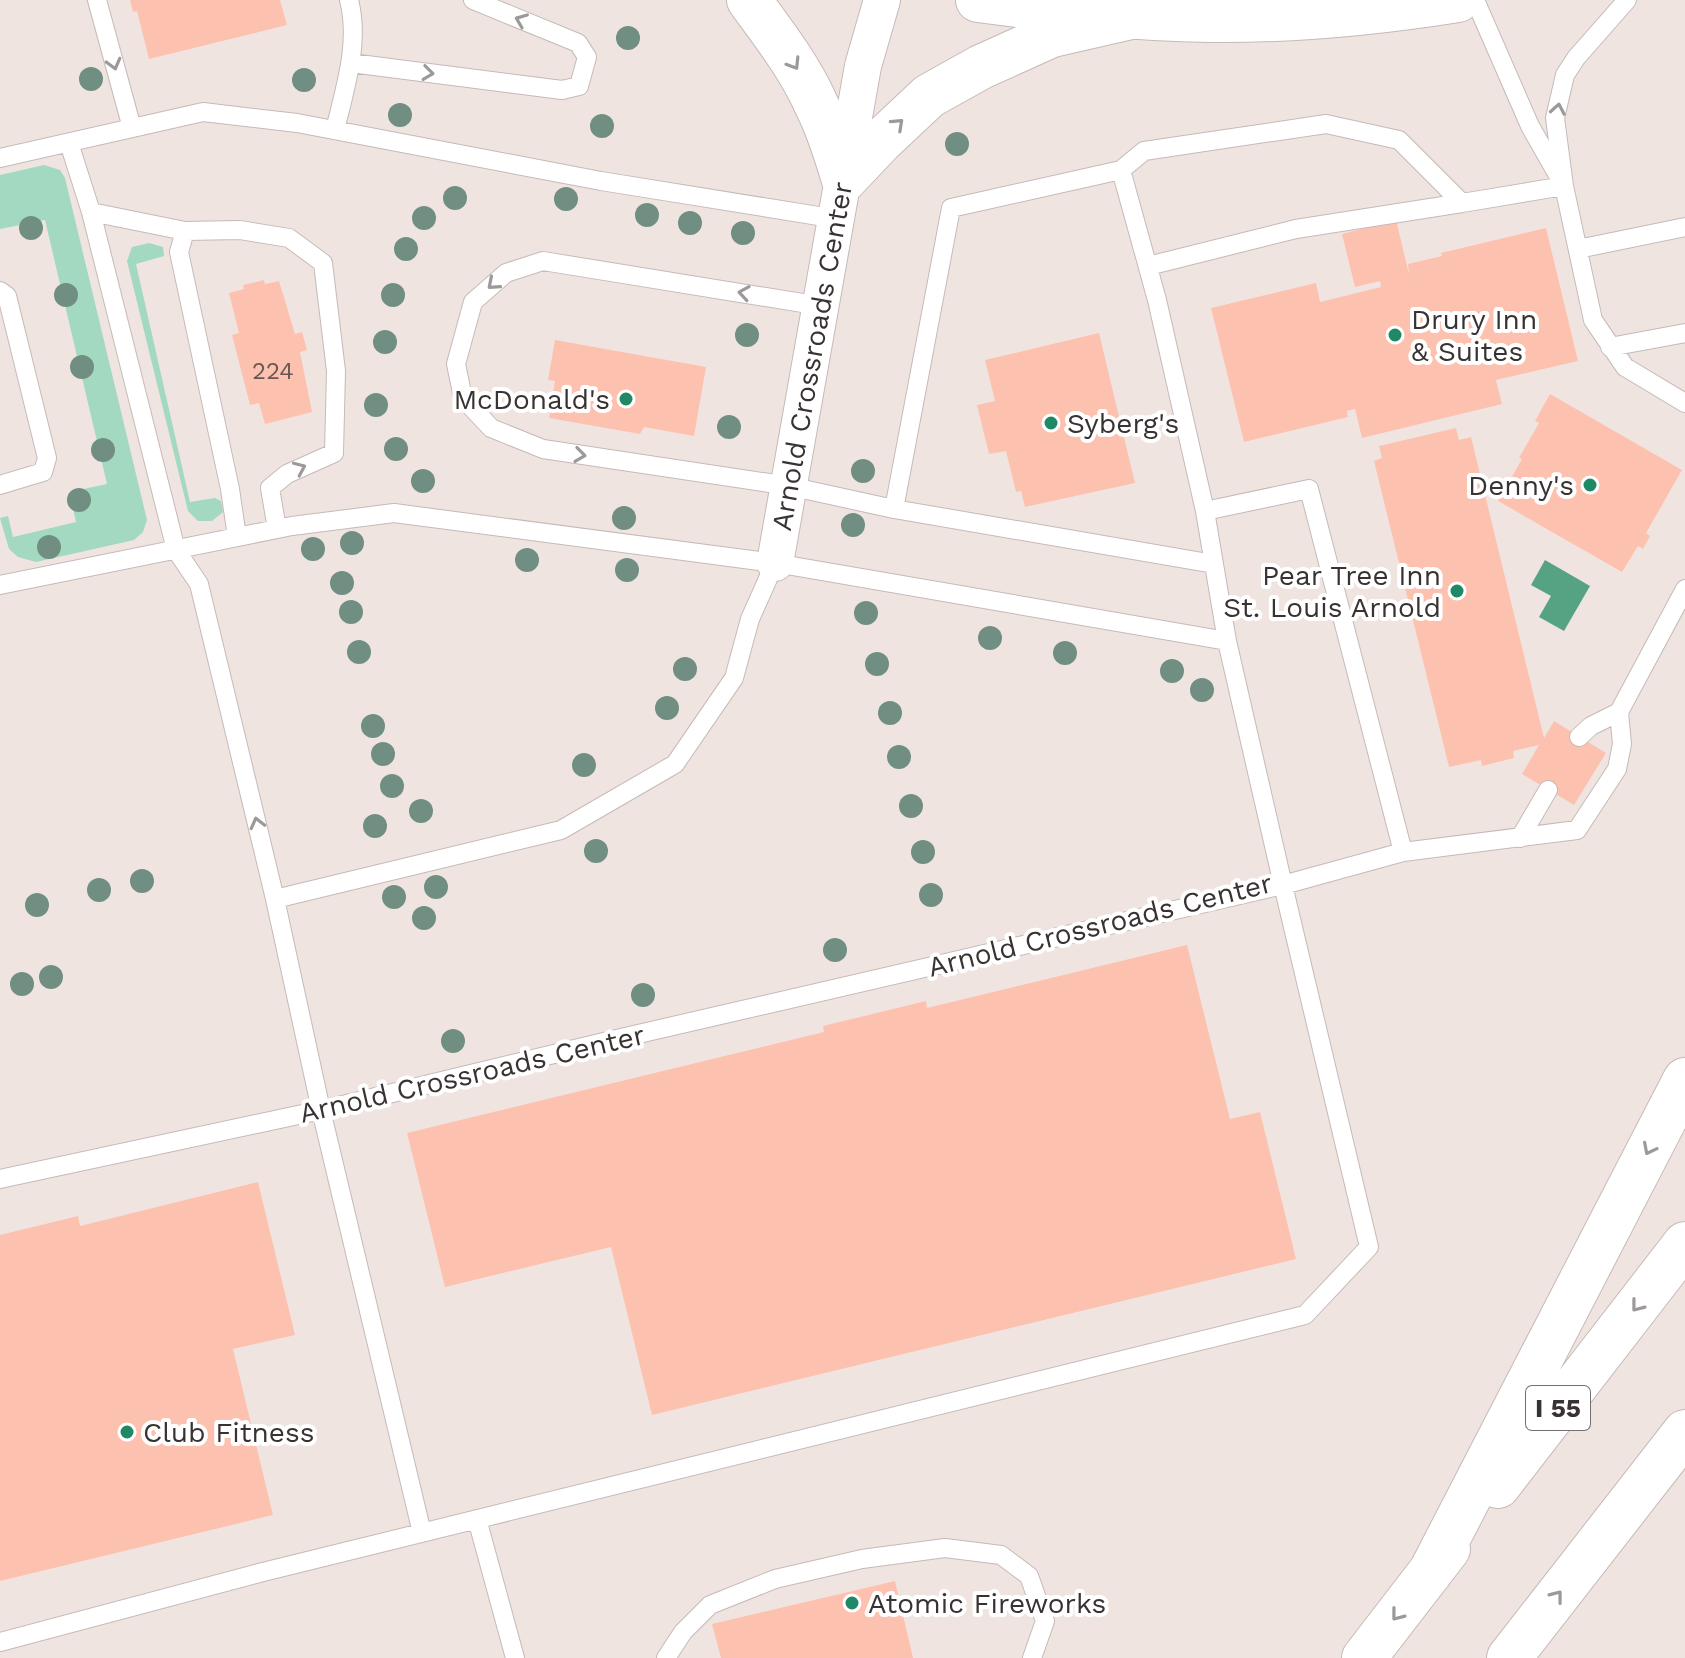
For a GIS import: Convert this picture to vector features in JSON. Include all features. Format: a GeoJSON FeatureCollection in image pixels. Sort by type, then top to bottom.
{"type":"FeatureCollection","features":[{"type":"Feature","properties":{"kind":"main road"},"geometry":{"type":"LineString","coordinates":[[749,0],[790,57],[816,103],[840,199]]}},
{"type":"Feature","properties":{"kind":"main road"},"geometry":{"type":"LineString","coordinates":[[978,0],[1122,8],[1206,20],[1262,19],[1439,2]]}},
{"type":"Feature","properties":{"kind":"main road"},"geometry":{"type":"LineString","coordinates":[[840,199],[880,142],[929,96],[981,67],[1122,8]]}},
{"type":"Feature","properties":{"kind":"main road"},"geometry":{"type":"LineString","coordinates":[[1430,1573],[1685,1080]]}},
{"type":"Feature","properties":{"kind":"main road","name":"I 55"},"geometry":{"type":"LineString","coordinates":[[1364,1658],[1685,1244]]}},
{"type":"Feature","properties":{"kind":"main road"},"geometry":{"type":"LineString","coordinates":[[1509,1658],[1685,1432]]}},
{"type":"Feature","properties":{"kind":"street","name":"Arnold Crossroads Center"},"geometry":{"type":"LineString","coordinates":[[775,563],[863,66],[882,0]]}},
{"type":"Feature","properties":{"kind":"lane"},"geometry":{"type":"LineString","coordinates":[[97,0],[132,128]]}},
{"type":"Feature","properties":{"kind":"lane"},"geometry":{"type":"LineString","coordinates":[[335,130],[351,63],[353,17],[349,0]]}},
{"type":"Feature","properties":{"kind":"lane"},"geometry":{"type":"LineString","coordinates":[[351,63],[562,90],[579,86],[587,57],[578,43],[473,0]]}},
{"type":"Feature","properties":{"kind":"lane"},"geometry":{"type":"LineString","coordinates":[[1475,0],[1530,126],[1564,186]]}},
{"type":"Feature","properties":{"kind":"lane"},"geometry":{"type":"LineString","coordinates":[[1627,0],[1565,75],[1555,118],[1564,186],[1593,320],[1625,367],[1685,403]]}},
{"type":"Feature","properties":{"kind":"lane"},"geometry":{"type":"LineString","coordinates":[[0,158],[203,112],[335,130],[601,181],[840,199]]}},
{"type":"Feature","properties":{"kind":"lane"},"geometry":{"type":"LineString","coordinates":[[894,509],[951,208],[1121,170],[1144,151],[1326,124],[1399,140],[1462,203]]}},
{"type":"Feature","properties":{"kind":"lane"},"geometry":{"type":"LineString","coordinates":[[69,143],[91,212],[176,550],[199,584],[422,1533]]}},
{"type":"Feature","properties":{"kind":"lane"},"geometry":{"type":"LineString","coordinates":[[1121,170],[1148,266],[1205,511],[1227,641]]}},
{"type":"Feature","properties":{"kind":"lane"},"geometry":{"type":"LineString","coordinates":[[1148,266],[1296,229],[1564,186]]}},
{"type":"Feature","properties":{"kind":"lane"},"geometry":{"type":"LineString","coordinates":[[91,212],[185,231],[240,230],[289,238],[323,263],[336,371],[334,453],[287,474],[270,488],[277,529]]}},
{"type":"Feature","properties":{"kind":"lane"},"geometry":{"type":"LineString","coordinates":[[1578,249],[1685,227]]}},
{"type":"Feature","properties":{"kind":"lane"},"geometry":{"type":"LineString","coordinates":[[185,231],[179,252],[230,489],[237,537]]}},
{"type":"Feature","properties":{"kind":"lane"},"geometry":{"type":"LineString","coordinates":[[821,306],[543,261],[506,273],[473,302],[456,364],[463,398],[491,428],[543,449],[789,486],[894,509],[1214,564]]}},
{"type":"Feature","properties":{"kind":"lane"},"geometry":{"type":"LineString","coordinates":[[0,291],[7,296],[47,458],[43,472],[0,485]]}},
{"type":"Feature","properties":{"kind":"lane"},"geometry":{"type":"LineString","coordinates":[[1610,347],[1685,333]]}},
{"type":"Feature","properties":{"kind":"lane"},"geometry":{"type":"LineString","coordinates":[[1205,511],[1309,489],[1403,852]]}},
{"type":"Feature","properties":{"kind":"lane"},"geometry":{"type":"LineString","coordinates":[[0,585],[277,529],[394,513],[775,563],[750,619],[734,678],[675,764],[561,830],[275,899]]}},
{"type":"Feature","properties":{"kind":"lane","name":"Arnold Crossroads Center"},"geometry":{"type":"LineString","coordinates":[[0,1179],[321,1110],[1283,885],[1227,641],[775,563]]}},
{"type":"Feature","properties":{"kind":"lane"},"geometry":{"type":"LineString","coordinates":[[0,1642],[477,1519],[1305,1315],[1369,1247],[1283,885],[1403,852],[1577,830],[1617,769],[1622,744],[1619,712],[1685,589]]}},
{"type":"Feature","properties":{"kind":"lane"},"geometry":{"type":"LineString","coordinates":[[1579,737],[1591,726],[1619,712]]}},
{"type":"Feature","properties":{"kind":"lane"},"geometry":{"type":"LineString","coordinates":[[1520,838],[1548,790]]}},
{"type":"Feature","properties":{"kind":"lane"},"geometry":{"type":"LineString","coordinates":[[477,1519],[515,1658]]}},
{"type":"Feature","properties":{"kind":"lane"},"geometry":{"type":"LineString","coordinates":[[666,1658],[710,1605],[775,1579],[862,1559],[945,1548],[1001,1555],[1029,1576],[1045,1621],[1032,1658]]}},
{"type":"Feature","properties":{"kind":"shaded area"},"geometry":{"type":"Polygon","coordinates":[[[44,165],[60,170],[65,178],[147,520],[143,532],[134,540],[36,562],[18,557],[9,549],[0,518],[8,516],[13,537],[76,522],[71,500],[74,491],[107,484],[45,220],[0,229],[0,175],[44,165]]]}},
{"type":"Feature","properties":{"kind":"shaded area"},"geometry":{"type":"Polygon","coordinates":[[[149,243],[163,247],[164,256],[136,264],[190,502],[215,498],[221,501],[223,512],[212,521],[198,521],[188,511],[127,261],[132,247],[149,243]]]}},
{"type":"Feature","properties":{"kind":"shaded area"},"geometry":{"type":"Polygon","coordinates":[[[1545,560],[1590,586],[1564,631],[1539,617],[1551,596],[1531,585],[1545,560]]]}},
{"type":"Feature","properties":{"kind":"building"},"geometry":{"type":"Polygon","coordinates":[[[130,0],[280,0],[287,25],[149,59],[137,11],[133,12],[130,0]]]}},
{"type":"Feature","properties":{"kind":"building","name":"Drury Inn & Suites"},"geometry":{"type":"Polygon","coordinates":[[[1396,220],[1409,274],[1408,264],[1546,228],[1578,361],[1496,380],[1502,404],[1362,438],[1355,409],[1347,411],[1348,417],[1244,442],[1211,308],[1316,283],[1320,302],[1381,287],[1380,281],[1355,287],[1342,234],[1396,220]]]}},
{"type":"Feature","properties":{"kind":"building"},"geometry":{"type":"Polygon","coordinates":[[[264,280],[265,284],[279,281],[295,334],[302,332],[307,350],[300,352],[312,412],[265,424],[259,403],[250,405],[232,335],[239,333],[229,293],[244,289],[243,285],[264,280]]]}},
{"type":"Feature","properties":{"kind":"building","name":"Syberg's"},"geometry":{"type":"Polygon","coordinates":[[[1099,333],[1135,483],[1025,507],[1021,491],[1016,492],[1006,451],[989,454],[977,405],[995,401],[985,360],[1099,333]]]}},
{"type":"Feature","properties":{"kind":"building","name":"McDonald's"},"geometry":{"type":"Polygon","coordinates":[[[555,340],[706,367],[694,436],[644,427],[640,434],[549,418],[555,381],[548,380],[555,340]]]}},
{"type":"Feature","properties":{"kind":"building","name":"Denny's"},"geometry":{"type":"Polygon","coordinates":[[[1550,394],[1682,470],[1646,533],[1650,536],[1643,549],[1638,546],[1622,572],[1498,501],[1522,459],[1519,458],[1539,423],[1535,421],[1550,394]]]}},
{"type":"Feature","properties":{"kind":"building","name":"Pear Tree Inn St. Louis Arnold"},"geometry":{"type":"Polygon","coordinates":[[[1456,428],[1459,440],[1471,437],[1544,738],[1554,721],[1606,753],[1574,805],[1522,774],[1539,745],[1513,751],[1514,758],[1482,766],[1481,760],[1449,767],[1374,461],[1382,458],[1379,446],[1456,428]]]}},
{"type":"Feature","properties":{"kind":"building"},"geometry":{"type":"Polygon","coordinates":[[[1187,945],[1230,1119],[1260,1112],[1296,1259],[652,1415],[611,1247],[445,1287],[407,1133],[824,1032],[823,1026],[926,1001],[927,1008],[1187,945]]]}},
{"type":"Feature","properties":{"kind":"building","name":"Club Fitness"},"geometry":{"type":"Polygon","coordinates":[[[258,1182],[295,1335],[233,1349],[273,1515],[0,1581],[0,1235],[78,1216],[80,1226],[258,1182]]]}},
{"type":"Feature","properties":{"kind":"building","name":"Atomic Fireworks"},"geometry":{"type":"Polygon","coordinates":[[[895,1581],[913,1658],[721,1658],[712,1624],[895,1581]]]}},
{"type":"Feature","properties":{"kind":"place","name":"Drury Inn & Suites"},"geometry":{"type":"Point","coordinates":[1395,335]}},
{"type":"Feature","properties":{"kind":"place","name":"McDonald's"},"geometry":{"type":"Point","coordinates":[626,399]}},
{"type":"Feature","properties":{"kind":"place","name":"Syberg's"},"geometry":{"type":"Point","coordinates":[1051,423]}},
{"type":"Feature","properties":{"kind":"place","name":"Denny's"},"geometry":{"type":"Point","coordinates":[1590,485]}},
{"type":"Feature","properties":{"kind":"place","name":"Pear Tree Inn St. Louis Arnold"},"geometry":{"type":"Point","coordinates":[1457,591]}},
{"type":"Feature","properties":{"kind":"place","name":"Club Fitness"},"geometry":{"type":"Point","coordinates":[127,1432]}},
{"type":"Feature","properties":{"kind":"place","name":"Atomic Fireworks"},"geometry":{"type":"Point","coordinates":[852,1603]}}]}
